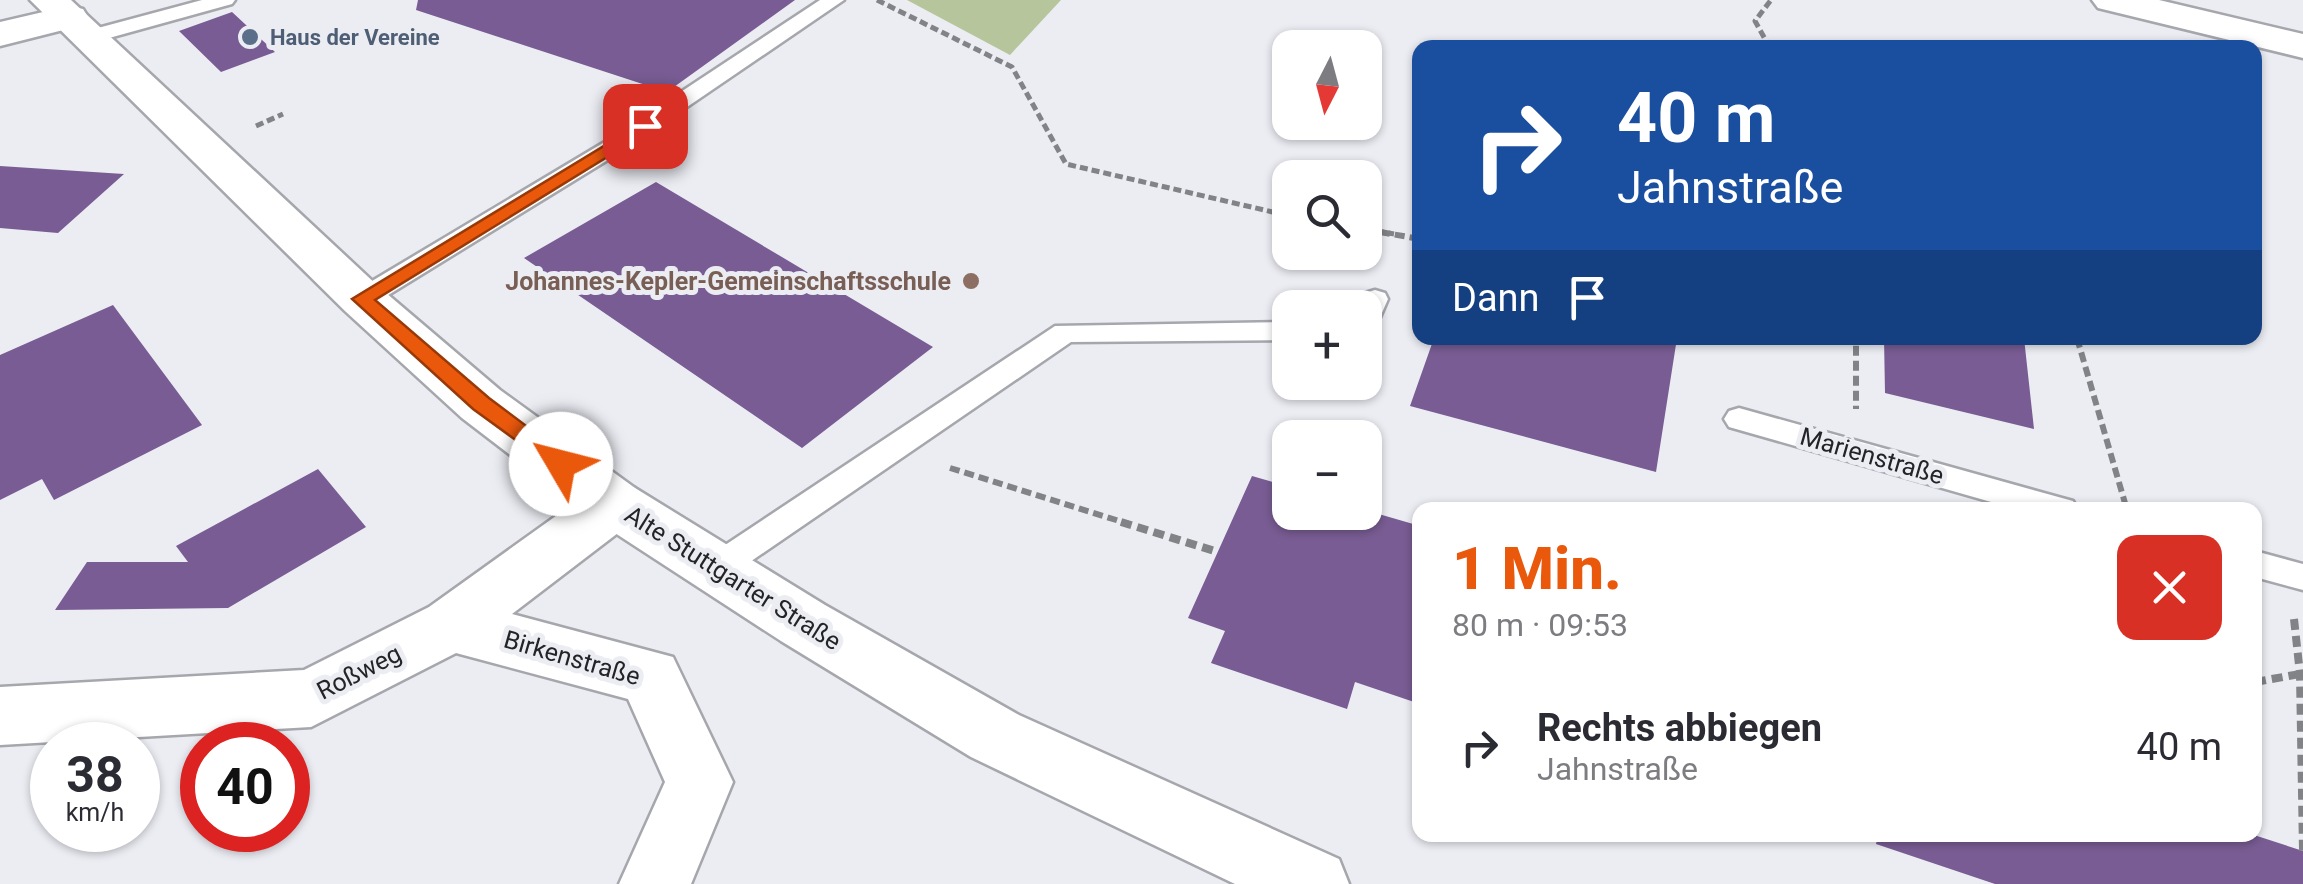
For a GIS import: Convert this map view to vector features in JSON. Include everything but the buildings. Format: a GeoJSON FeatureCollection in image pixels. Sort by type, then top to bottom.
{"type":"FeatureCollection","features":[{"type":"Feature","properties":{"kind":"street"},"geometry":{"type":"LineString","coordinates":[[2111,0],[2303,46]]}},
{"type":"Feature","properties":{"kind":"street"},"geometry":{"type":"LineString","coordinates":[[0,34],[70,18]]}},
{"type":"Feature","properties":{"kind":"street","name":"Alte Stuttgarter Straße"},"geometry":{"type":"LineString","coordinates":[[70,18],[362,299],[481,404],[614,504],[995,736],[1313,884]]}},
{"type":"Feature","properties":{"kind":"street","name":"Roßweg"},"geometry":{"type":"LineString","coordinates":[[0,716],[311,698],[451,624],[614,504]]}},
{"type":"Feature","properties":{"kind":"street","name":"Birkenstraße"},"geometry":{"type":"LineString","coordinates":[[451,624],[650,677],[699,782],[655,884]]}},
{"type":"Feature","properties":{"kind":"lane"},"geometry":{"type":"LineString","coordinates":[[70,18],[225,0]]}},
{"type":"Feature","properties":{"kind":"lane"},"geometry":{"type":"LineString","coordinates":[[362,299],[616,146],[834,0]]}},
{"type":"Feature","properties":{"kind":"lane"},"geometry":{"type":"LineString","coordinates":[[716,568],[1065,332],[1272,331]]}},
{"type":"Feature","properties":{"kind":"lane","name":"Marienstraße"},"geometry":{"type":"LineString","coordinates":[[1738,419],[2033,502]]}},
{"type":"Feature","properties":{"kind":"lane"},"geometry":{"type":"LineString","coordinates":[[2262,566],[2296,575]]}},
{"type":"Feature","properties":{"kind":"path"},"geometry":{"type":"LineString","coordinates":[[877,0],[1012,67],[1066,164],[1272,212]]}},
{"type":"Feature","properties":{"kind":"path"},"geometry":{"type":"LineString","coordinates":[[1766,40],[1756,21],[1771,0]]}},
{"type":"Feature","properties":{"kind":"path"},"geometry":{"type":"LineString","coordinates":[[1382,232],[1412,238]]}},
{"type":"Feature","properties":{"kind":"path"},"geometry":{"type":"LineString","coordinates":[[1855,452],[1856,345]]}},
{"type":"Feature","properties":{"kind":"path"},"geometry":{"type":"LineString","coordinates":[[2080,345],[2125,502]]}},
{"type":"Feature","properties":{"kind":"path"},"geometry":{"type":"LineString","coordinates":[[891,450],[1218,552]]}},
{"type":"Feature","properties":{"kind":"path"},"geometry":{"type":"LineString","coordinates":[[2296,575],[2303,851]]}},
{"type":"Feature","properties":{"kind":"path"},"geometry":{"type":"LineString","coordinates":[[2262,681],[2300,674]]}},
{"type":"Feature","properties":{"kind":"green space"},"geometry":{"type":"Polygon","coordinates":[[[907,0],[1061,0],[1010,55],[907,0]]]}},
{"type":"Feature","properties":{"kind":"place","name":"Haus der Vereine"},"geometry":{"type":"Point","coordinates":[250,37]}},
{"type":"Feature","properties":{"kind":"place","name":"Johannes-Kepler-Gemeinschaftsschule"},"geometry":{"type":"Point","coordinates":[971,281]}},
{"type":"Feature","properties":{"kind":"route"},"geometry":{"type":"LineString","coordinates":[[561,464],[481,404],[362,299],[645,126]]}}]}
